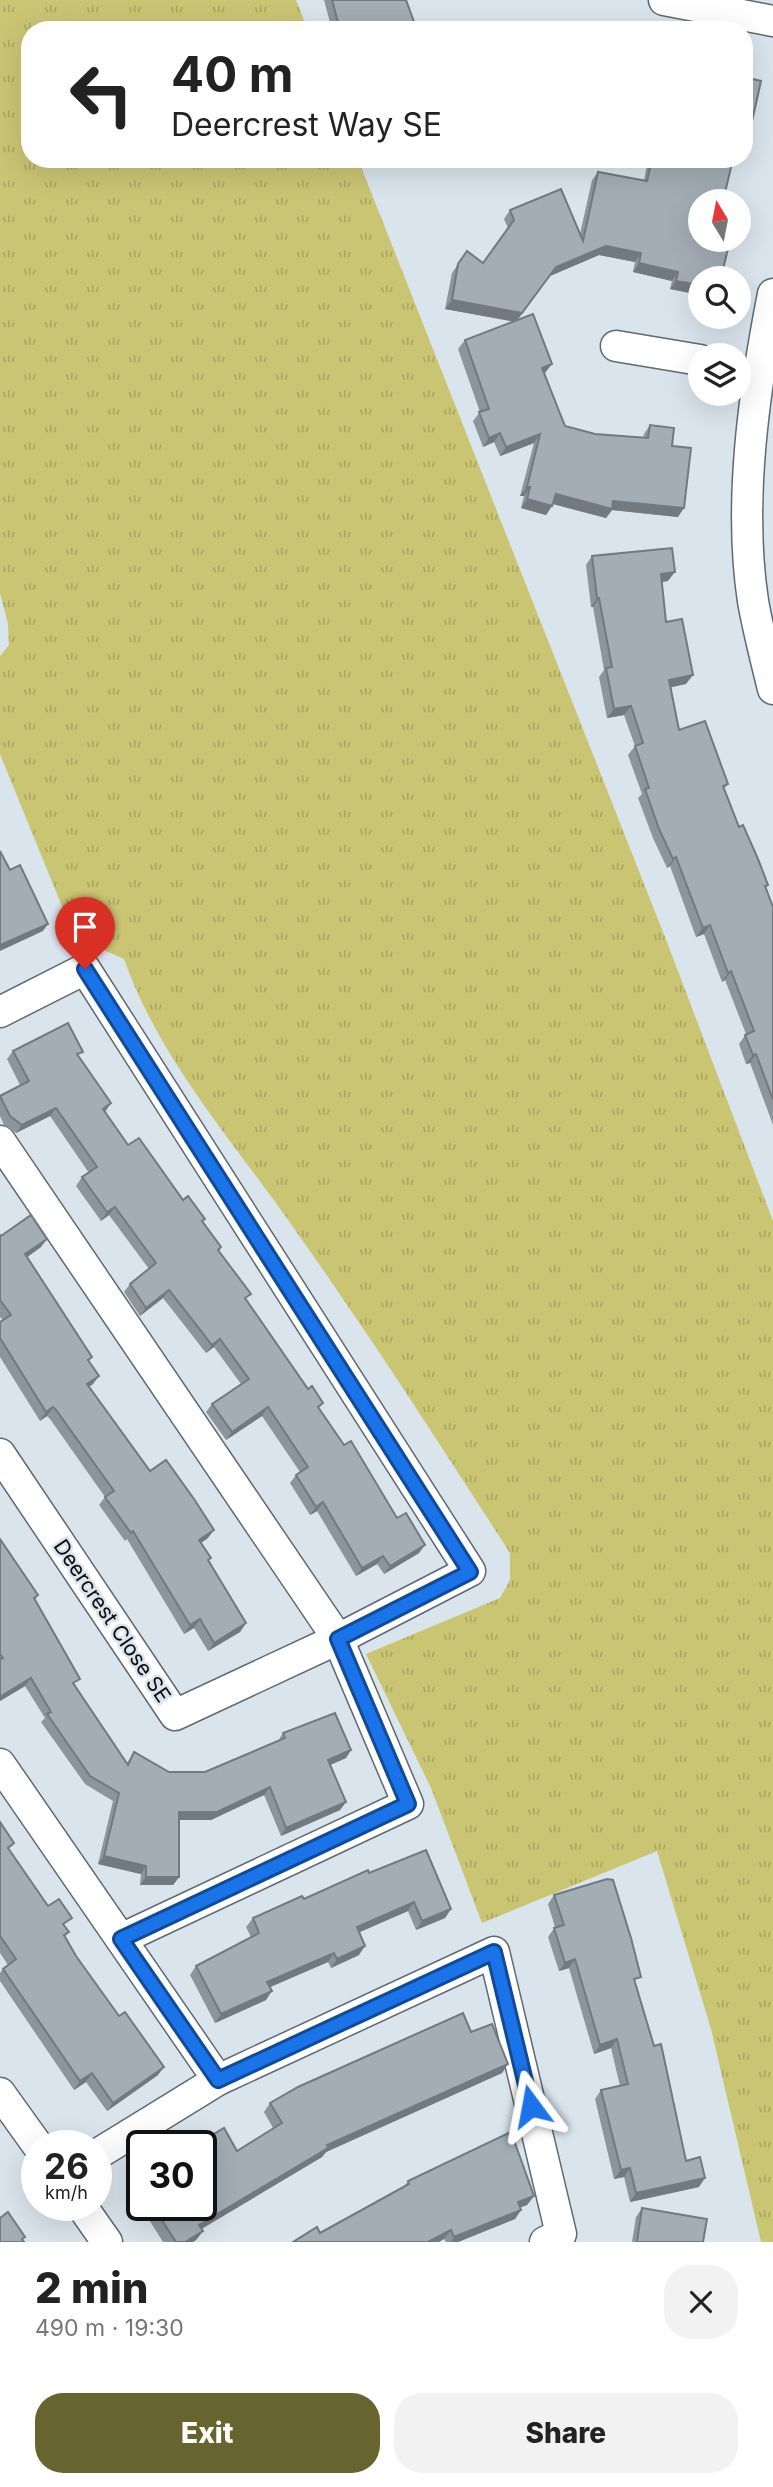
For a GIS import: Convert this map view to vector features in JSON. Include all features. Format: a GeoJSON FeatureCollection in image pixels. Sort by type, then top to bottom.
{"type":"FeatureCollection","features":[{"type":"Feature","properties":{"kind":"street"},"geometry":{"type":"LineString","coordinates":[[664,0],[773,21]]}},
{"type":"Feature","properties":{"kind":"street"},"geometry":{"type":"LineString","coordinates":[[751,360],[773,294]]}},
{"type":"Feature","properties":{"kind":"street"},"geometry":{"type":"LineString","coordinates":[[616,346],[688,358]]}},
{"type":"Feature","properties":{"kind":"street"},"geometry":{"type":"LineString","coordinates":[[748,406],[747,489],[753,600],[773,689]]}},
{"type":"Feature","properties":{"kind":"street","name":"Deercrest Close SE"},"geometry":{"type":"LineString","coordinates":[[0,1012],[85,969],[470,1572],[338,1639],[175,1715],[0,1454]]}},
{"type":"Feature","properties":{"kind":"street"},"geometry":{"type":"LineString","coordinates":[[0,1141],[338,1639],[408,1804],[121,1939]]}},
{"type":"Feature","properties":{"kind":"street"},"geometry":{"type":"LineString","coordinates":[[0,1764],[218,2080]]}},
{"type":"Feature","properties":{"kind":"street"},"geometry":{"type":"LineString","coordinates":[[112,2145],[218,2080],[494,1952],[561,2234],[545,2242]]}},
{"type":"Feature","properties":{"kind":"street"},"geometry":{"type":"LineString","coordinates":[[0,2093],[27,2130]]}},
{"type":"Feature","properties":{"kind":"street"},"geometry":{"type":"LineString","coordinates":[[92,2221],[107,2242]]}},
{"type":"Feature","properties":{"kind":"green space"},"geometry":{"type":"Polygon","coordinates":[[[0,0],[296,0],[304,21],[21,21],[21,168],[362,168],[665,937],[773,1221],[773,2242],[761,2242],[711,2029],[657,1851],[482,1923],[431,1788],[366,1654],[500,1598],[510,1580],[510,1553],[349,1308],[177,1065],[139,996],[124,959],[99,948],[81,953],[0,754],[0,656],[9,645],[8,624],[0,593],[0,0]]]}},
{"type":"Feature","properties":{"kind":"building"},"geometry":{"type":"Polygon","coordinates":[[[332,0],[406,0],[414,21],[338,21],[332,0]]]}},
{"type":"Feature","properties":{"kind":"building"},"geometry":{"type":"Polygon","coordinates":[[[753,79],[761,81],[753,117],[753,79]]]}},
{"type":"Feature","properties":{"kind":"building"},"geometry":{"type":"Polygon","coordinates":[[[650,168],[731,168],[726,189],[688,189],[688,252],[727,252],[724,266],[688,266],[688,283],[676,281],[678,272],[639,263],[641,253],[606,246],[556,267],[522,313],[452,300],[458,264],[467,251],[483,263],[514,220],[510,210],[561,189],[583,241],[598,172],[647,181],[650,168]]]}},
{"type":"Feature","properties":{"kind":"building"},"geometry":{"type":"Polygon","coordinates":[[[533,314],[552,364],[542,368],[565,426],[595,434],[648,438],[650,425],[674,428],[672,446],[691,448],[684,508],[613,501],[612,509],[556,494],[552,506],[527,499],[530,487],[527,487],[540,434],[506,447],[500,433],[489,438],[479,412],[489,409],[465,340],[533,314]]]}},
{"type":"Feature","properties":{"kind":"building"},"geometry":{"type":"Polygon","coordinates":[[[672,548],[675,572],[661,574],[666,622],[682,619],[693,675],[669,680],[679,730],[705,721],[728,784],[723,786],[739,827],[743,825],[758,859],[773,907],[773,1100],[756,1054],[753,1055],[745,1035],[754,1031],[731,971],[728,973],[710,925],[703,928],[676,857],[673,859],[659,829],[645,789],[649,788],[635,746],[643,743],[631,706],[614,709],[606,668],[612,667],[597,598],[592,556],[672,548]]]}},
{"type":"Feature","properties":{"kind":"building"},"geometry":{"type":"Polygon","coordinates":[[[0,851],[10,870],[20,865],[48,924],[0,945],[0,851]]]}},
{"type":"Feature","properties":{"kind":"building"},"geometry":{"type":"Polygon","coordinates":[[[68,1023],[83,1052],[77,1054],[111,1103],[103,1109],[128,1145],[139,1138],[183,1200],[188,1196],[205,1219],[202,1221],[221,1247],[218,1250],[251,1294],[245,1298],[308,1389],[312,1386],[323,1403],[318,1407],[344,1445],[351,1441],[397,1518],[406,1513],[425,1545],[390,1566],[383,1556],[362,1568],[323,1502],[316,1507],[296,1475],[308,1467],[268,1407],[232,1432],[212,1404],[249,1379],[220,1339],[212,1345],[169,1290],[146,1308],[130,1284],[156,1263],[115,1207],[107,1212],[82,1177],[97,1167],[56,1108],[22,1125],[10,1116],[0,1096],[29,1081],[13,1051],[68,1023]]]}},
{"type":"Feature","properties":{"kind":"building"},"geometry":{"type":"Polygon","coordinates":[[[31,1215],[47,1239],[25,1254],[92,1357],[88,1360],[99,1376],[87,1384],[150,1471],[166,1460],[214,1530],[199,1540],[246,1623],[214,1643],[200,1619],[190,1625],[133,1531],[131,1533],[105,1497],[114,1491],[56,1410],[53,1407],[46,1412],[0,1338],[0,1322],[11,1315],[0,1300],[0,1235],[31,1215]]]}},
{"type":"Feature","properties":{"kind":"building"},"geometry":{"type":"Polygon","coordinates":[[[0,1539],[38,1595],[34,1598],[80,1679],[73,1683],[128,1765],[134,1752],[169,1772],[205,1772],[285,1738],[283,1733],[335,1713],[351,1750],[328,1760],[346,1802],[286,1828],[270,1787],[217,1812],[179,1812],[179,1877],[146,1877],[146,1866],[104,1856],[119,1793],[90,1776],[47,1714],[51,1712],[31,1678],[0,1697],[0,1659],[3,1658],[0,1654],[0,1539]]]}},
{"type":"Feature","properties":{"kind":"building"},"geometry":{"type":"Polygon","coordinates":[[[0,1822],[14,1843],[8,1848],[48,1906],[59,1899],[72,1918],[63,1924],[69,1932],[64,1935],[76,1956],[119,2016],[125,2012],[164,2067],[113,2103],[92,2073],[80,2081],[3,1969],[16,1959],[0,1936],[0,1822]]]}},
{"type":"Feature","properties":{"kind":"building"},"geometry":{"type":"Polygon","coordinates":[[[426,1850],[451,1909],[422,1921],[414,1902],[357,1927],[365,1946],[337,1959],[334,1953],[267,1982],[272,1991],[221,2014],[196,1966],[259,1933],[253,1918],[302,1896],[304,1899],[368,1870],[369,1873],[426,1850]]]}},
{"type":"Feature","properties":{"kind":"building"},"geometry":{"type":"Polygon","coordinates":[[[607,1879],[613,1880],[631,1938],[641,1977],[634,1979],[654,2046],[661,2044],[686,2161],[700,2157],[705,2178],[636,2193],[630,2168],[621,2170],[601,2090],[628,2084],[617,2039],[600,2045],[575,1959],[565,1963],[554,1928],[564,1925],[554,1895],[607,1879]]]}},
{"type":"Feature","properties":{"kind":"building"},"geometry":{"type":"Polygon","coordinates":[[[463,2013],[471,2032],[492,2024],[508,2064],[327,2145],[328,2148],[217,2214],[217,2132],[224,2128],[237,2151],[282,2123],[270,2103],[298,2087],[463,2013]]]}},
{"type":"Feature","properties":{"kind":"building"},"geometry":{"type":"Polygon","coordinates":[[[511,2132],[534,2196],[518,2202],[521,2210],[454,2237],[451,2230],[428,2242],[293,2242],[317,2227],[320,2233],[409,2184],[408,2181],[511,2132]]]}},
{"type":"Feature","properties":{"kind":"building"},"geometry":{"type":"Polygon","coordinates":[[[642,2208],[707,2219],[703,2242],[637,2242],[642,2208]]]}},
{"type":"Feature","properties":{"kind":"building"},"geometry":{"type":"Polygon","coordinates":[[[8,2212],[25,2237],[22,2239],[24,2242],[0,2242],[0,2218],[8,2212]]]}},
{"type":"Feature","properties":{"kind":"building"},"geometry":{"type":"Polygon","coordinates":[[[162,2221],[206,2221],[199,2225],[203,2231],[185,2242],[176,2242],[162,2221]]]}},
{"type":"Feature","properties":{"kind":"route"},"geometry":{"type":"LineString","coordinates":[[85,969],[470,1572],[338,1639],[408,1804],[121,1939],[218,2080],[494,1952],[531,2106]]}}]}
